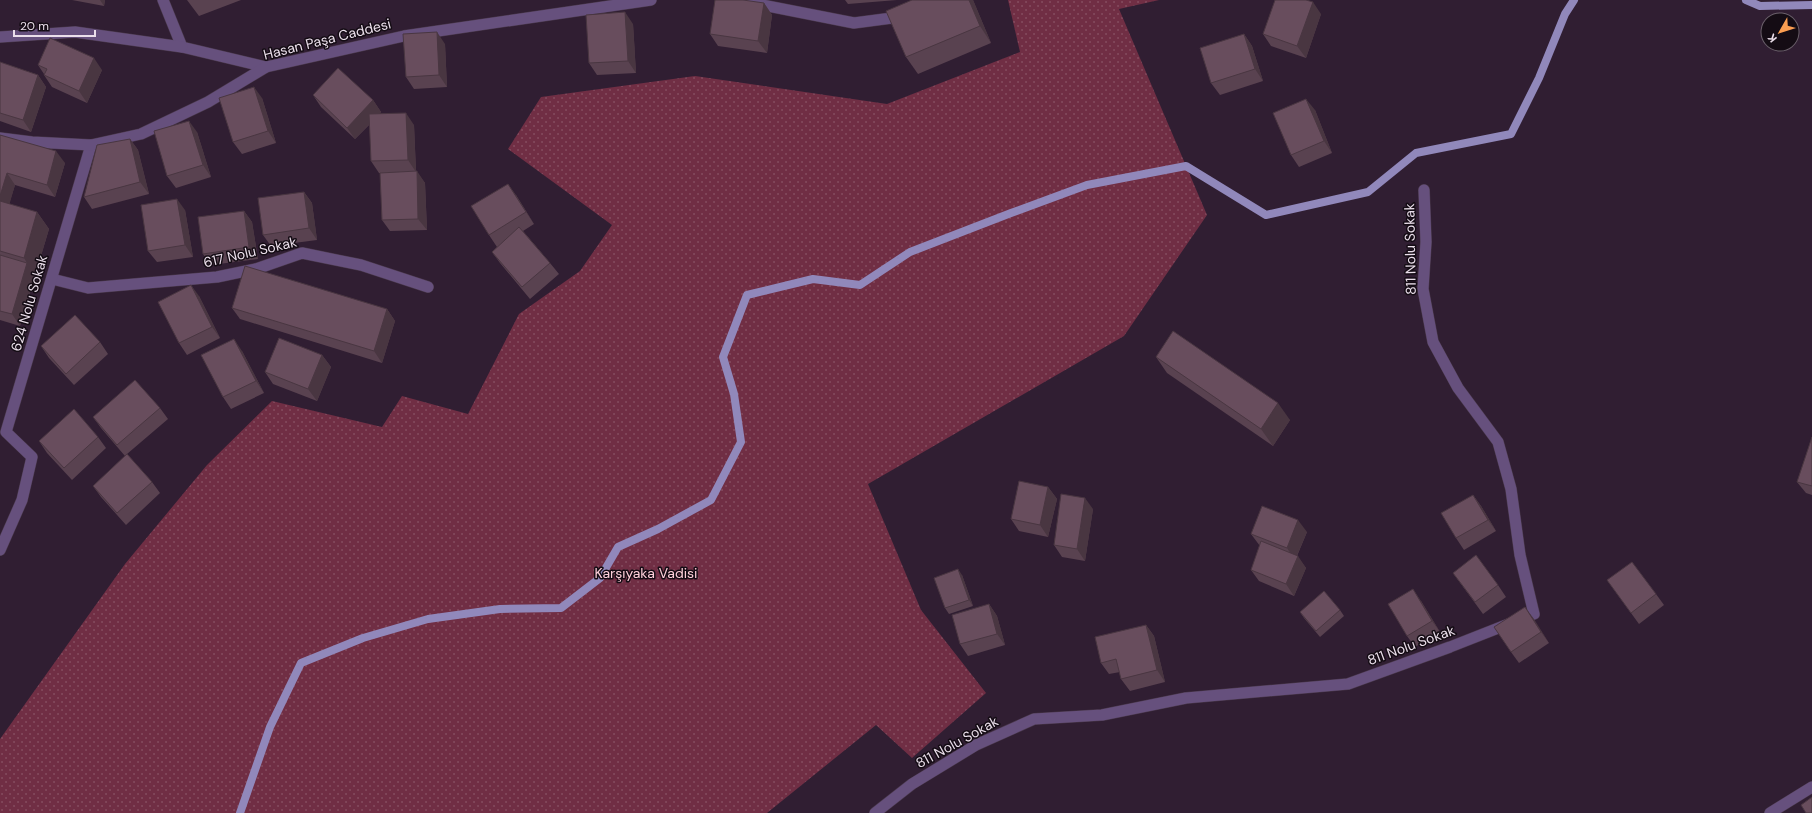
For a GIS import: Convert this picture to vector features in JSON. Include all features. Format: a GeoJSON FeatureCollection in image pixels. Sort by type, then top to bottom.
{"type":"FeatureCollection","features":[{"type":"Feature","properties":{"kind":"street"},"geometry":{"type":"LineString","coordinates":[[163,0],[182,47]]}},
{"type":"Feature","properties":{"kind":"street","name":"Hasan Paşa Caddesi"},"geometry":{"type":"LineString","coordinates":[[0,138],[32,142],[91,145],[141,134],[208,102],[266,68],[404,36],[651,0]]}},
{"type":"Feature","properties":{"kind":"street"},"geometry":{"type":"LineString","coordinates":[[737,0],[854,23],[892,18],[913,10]]}},
{"type":"Feature","properties":{"kind":"street"},"geometry":{"type":"LineString","coordinates":[[0,37],[75,32],[182,47],[266,68]]}},
{"type":"Feature","properties":{"kind":"street","name":"624 Nolu Sokak"},"geometry":{"type":"LineString","coordinates":[[0,550],[22,500],[32,457],[6,432],[91,145]]}},
{"type":"Feature","properties":{"kind":"street","name":"811 Nolu Sokak"},"geometry":{"type":"LineString","coordinates":[[875,813],[912,784],[976,745],[1034,719],[1102,715],[1186,698],[1348,684],[1450,647],[1534,614],[1520,555],[1511,488],[1498,442],[1458,388],[1433,342],[1423,289],[1426,242],[1424,190]]}},
{"type":"Feature","properties":{"kind":"street","name":"617 Nolu Sokak"},"geometry":{"type":"LineString","coordinates":[[52,279],[88,288],[217,277],[256,269],[302,253],[360,265],[428,287]]}},
{"type":"Feature","properties":{"kind":"street"},"geometry":{"type":"LineString","coordinates":[[1770,813],[1812,787]]}},
{"type":"Feature","properties":{"kind":"green space","name":"Karşıyaka Vadisi"},"geometry":{"type":"Polygon","coordinates":[[[1008,0],[1159,0],[1119,9],[1207,215],[1124,336],[868,484],[921,610],[986,693],[912,758],[876,725],[767,813],[0,813],[0,739],[125,564],[207,465],[272,401],[382,427],[402,396],[468,414],[519,314],[580,271],[612,225],[508,149],[541,97],[695,76],[887,104],[1020,52],[1008,0]]]}},
{"type":"Feature","properties":{"kind":"building"},"geometry":{"type":"Polygon","coordinates":[[[715,0],[743,0],[764,3],[758,41],[710,34],[715,0]]]}},
{"type":"Feature","properties":{"kind":"building"},"geometry":{"type":"Polygon","coordinates":[[[912,0],[969,0],[980,26],[906,57],[886,11],[912,0]]]}},
{"type":"Feature","properties":{"kind":"building"},"geometry":{"type":"Polygon","coordinates":[[[1275,0],[1306,0],[1313,2],[1297,46],[1263,34],[1275,0]]]}},
{"type":"Feature","properties":{"kind":"building"},"geometry":{"type":"Polygon","coordinates":[[[625,12],[628,61],[589,63],[586,15],[625,12]]]}},
{"type":"Feature","properties":{"kind":"building"},"geometry":{"type":"Polygon","coordinates":[[[437,32],[439,75],[406,77],[403,34],[437,32]]]}},
{"type":"Feature","properties":{"kind":"building"},"geometry":{"type":"Polygon","coordinates":[[[1244,34],[1255,69],[1211,83],[1200,48],[1244,34]]]}},
{"type":"Feature","properties":{"kind":"building"},"geometry":{"type":"Polygon","coordinates":[[[50,38],[94,58],[79,91],[44,75],[47,69],[38,65],[50,38]]]}},
{"type":"Feature","properties":{"kind":"building"},"geometry":{"type":"Polygon","coordinates":[[[0,62],[38,75],[23,120],[0,113],[0,62]]]}},
{"type":"Feature","properties":{"kind":"building"},"geometry":{"type":"Polygon","coordinates":[[[338,68],[373,100],[347,128],[313,95],[338,68]]]}},
{"type":"Feature","properties":{"kind":"building"},"geometry":{"type":"Polygon","coordinates":[[[254,87],[268,131],[233,142],[219,98],[254,87]]]}},
{"type":"Feature","properties":{"kind":"building"},"geometry":{"type":"Polygon","coordinates":[[[1306,99],[1324,141],[1291,155],[1273,113],[1306,99]]]}},
{"type":"Feature","properties":{"kind":"building"},"geometry":{"type":"Polygon","coordinates":[[[406,113],[408,160],[371,161],[369,114],[406,113]]]}},
{"type":"Feature","properties":{"kind":"building"},"geometry":{"type":"Polygon","coordinates":[[[189,121],[203,165],[167,176],[154,131],[189,121]]]}},
{"type":"Feature","properties":{"kind":"building"},"geometry":{"type":"Polygon","coordinates":[[[0,135],[56,151],[47,185],[7,173],[0,196],[0,135]]]}},
{"type":"Feature","properties":{"kind":"building"},"geometry":{"type":"Polygon","coordinates":[[[130,139],[140,182],[84,197],[97,145],[130,139]]]}},
{"type":"Feature","properties":{"kind":"building"},"geometry":{"type":"Polygon","coordinates":[[[417,171],[418,219],[382,220],[380,173],[417,171]]]}},
{"type":"Feature","properties":{"kind":"building"},"geometry":{"type":"Polygon","coordinates":[[[508,184],[526,212],[489,235],[471,206],[508,184]]]}},
{"type":"Feature","properties":{"kind":"building"},"geometry":{"type":"Polygon","coordinates":[[[304,192],[309,228],[263,235],[258,198],[304,192]]]}},
{"type":"Feature","properties":{"kind":"building"},"geometry":{"type":"Polygon","coordinates":[[[177,199],[185,245],[148,251],[141,205],[177,199]]]}},
{"type":"Feature","properties":{"kind":"building"},"geometry":{"type":"Polygon","coordinates":[[[0,201],[37,212],[24,258],[0,251],[0,201]]]}},
{"type":"Feature","properties":{"kind":"building"},"geometry":{"type":"Polygon","coordinates":[[[244,211],[249,247],[203,254],[198,217],[244,211]]]}},
{"type":"Feature","properties":{"kind":"building"},"geometry":{"type":"Polygon","coordinates":[[[519,227],[550,263],[522,287],[492,252],[519,227]]]}},
{"type":"Feature","properties":{"kind":"building"},"geometry":{"type":"Polygon","coordinates":[[[0,255],[27,263],[12,314],[0,311],[0,255]]]}},
{"type":"Feature","properties":{"kind":"building"},"geometry":{"type":"Polygon","coordinates":[[[245,266],[387,309],[374,351],[232,308],[245,266]]]}},
{"type":"Feature","properties":{"kind":"building"},"geometry":{"type":"Polygon","coordinates":[[[191,285],[212,327],[179,343],[158,302],[191,285]]]}},
{"type":"Feature","properties":{"kind":"building"},"geometry":{"type":"Polygon","coordinates":[[[75,315],[100,342],[66,374],[41,346],[75,315]]]}},
{"type":"Feature","properties":{"kind":"building"},"geometry":{"type":"Polygon","coordinates":[[[1173,331],[1278,403],[1261,429],[1156,357],[1173,331]]]}},
{"type":"Feature","properties":{"kind":"building"},"geometry":{"type":"Polygon","coordinates":[[[279,338],[322,355],[308,389],[265,372],[279,338]]]}},
{"type":"Feature","properties":{"kind":"building"},"geometry":{"type":"Polygon","coordinates":[[[234,339],[256,381],[223,397],[201,355],[234,339]]]}},
{"type":"Feature","properties":{"kind":"building"},"geometry":{"type":"Polygon","coordinates":[[[135,380],[160,408],[117,445],[93,417],[135,380]]]}},
{"type":"Feature","properties":{"kind":"building"},"geometry":{"type":"Polygon","coordinates":[[[74,409],[98,437],[64,468],[39,441],[74,409]]]}},
{"type":"Feature","properties":{"kind":"building"},"geometry":{"type":"Polygon","coordinates":[[[1812,437],[1812,486],[1797,482],[1812,437]]]}},
{"type":"Feature","properties":{"kind":"building"},"geometry":{"type":"Polygon","coordinates":[[[127,454],[152,482],[117,513],[93,486],[127,454]]]}},
{"type":"Feature","properties":{"kind":"building"},"geometry":{"type":"Polygon","coordinates":[[[1019,481],[1048,487],[1040,525],[1011,519],[1019,481]]]}},
{"type":"Feature","properties":{"kind":"building"},"geometry":{"type":"Polygon","coordinates":[[[1061,494],[1085,498],[1077,549],[1054,545],[1061,494]]]}},
{"type":"Feature","properties":{"kind":"building"},"geometry":{"type":"Polygon","coordinates":[[[1473,495],[1488,520],[1456,538],[1441,513],[1473,495]]]}},
{"type":"Feature","properties":{"kind":"building"},"geometry":{"type":"Polygon","coordinates":[[[1262,506],[1298,520],[1287,548],[1251,534],[1262,506]]]}},
{"type":"Feature","properties":{"kind":"building"},"geometry":{"type":"Polygon","coordinates":[[[1261,541],[1298,556],[1286,584],[1251,570],[1261,541]]]}},
{"type":"Feature","properties":{"kind":"building"},"geometry":{"type":"Polygon","coordinates":[[[1476,555],[1498,585],[1475,602],[1453,573],[1476,555]]]}},
{"type":"Feature","properties":{"kind":"building"},"geometry":{"type":"Polygon","coordinates":[[[1632,562],[1656,594],[1631,613],[1607,580],[1632,562]]]}},
{"type":"Feature","properties":{"kind":"building"},"geometry":{"type":"Polygon","coordinates":[[[958,569],[969,600],[945,608],[934,578],[958,569]]]}},
{"type":"Feature","properties":{"kind":"building"},"geometry":{"type":"Polygon","coordinates":[[[1413,589],[1432,621],[1407,636],[1388,604],[1413,589]]]}},
{"type":"Feature","properties":{"kind":"building"},"geometry":{"type":"Polygon","coordinates":[[[1324,591],[1340,610],[1316,631],[1300,612],[1324,591]]]}},
{"type":"Feature","properties":{"kind":"building"},"geometry":{"type":"Polygon","coordinates":[[[989,604],[997,634],[960,644],[952,615],[989,604]]]}},
{"type":"Feature","properties":{"kind":"building"},"geometry":{"type":"Polygon","coordinates":[[[1525,607],[1541,632],[1511,652],[1494,627],[1525,607]]]}},
{"type":"Feature","properties":{"kind":"building"},"geometry":{"type":"Polygon","coordinates":[[[1146,625],[1157,670],[1121,679],[1116,659],[1101,663],[1095,637],[1146,625]]]}},
{"type":"Feature","properties":{"kind":"building"},"geometry":{"type":"Polygon","coordinates":[[[1812,797],[1812,813],[1806,813],[1801,805],[1812,797]]]}},
{"type":"Feature","properties":{"kind":"waterway"},"geometry":{"type":"LineString","coordinates":[[240,813],[270,727],[301,663],[363,638],[428,619],[500,609],[561,608],[600,578],[618,547],[658,529],[711,500],[741,442],[734,394],[723,357],[747,295],[813,279],[860,285],[910,252],[1087,185],[1186,166],[1266,215],[1368,192],[1416,153],[1511,134],[1539,78],[1565,14],[1574,0]]}},
{"type":"Feature","properties":{"kind":"waterway"},"geometry":{"type":"LineString","coordinates":[[1746,0],[1760,6],[1812,5]]}}]}
